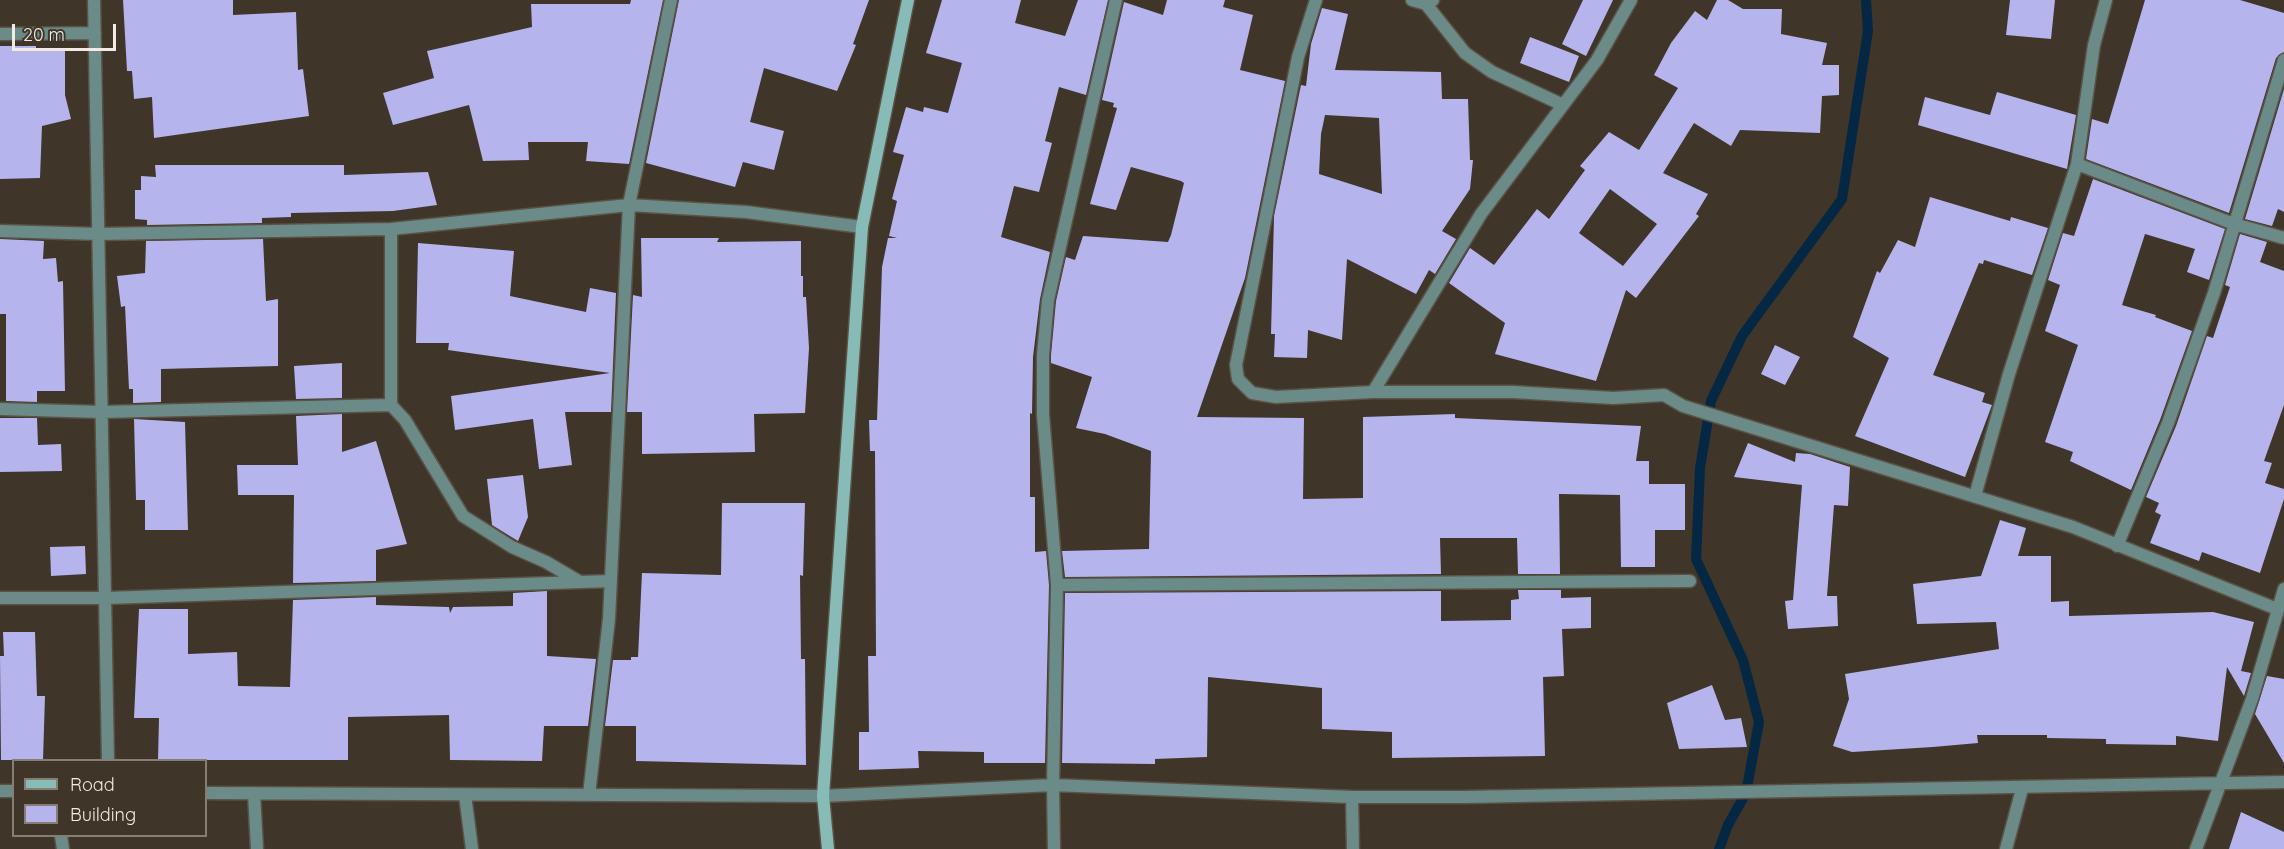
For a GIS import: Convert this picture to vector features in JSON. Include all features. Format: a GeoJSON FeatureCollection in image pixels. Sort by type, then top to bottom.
{"type":"FeatureCollection","features":[{"type":"Feature","properties":{"kind":"street"},"geometry":{"type":"LineString","coordinates":[[94,0],[108,759]]}},
{"type":"Feature","properties":{"kind":"street"},"geometry":{"type":"LineString","coordinates":[[589,795],[609,619],[629,205],[671,0]]}},
{"type":"Feature","properties":{"kind":"street"},"geometry":{"type":"LineString","coordinates":[[828,849],[823,796],[862,227],[908,0]]}},
{"type":"Feature","properties":{"kind":"street"},"geometry":{"type":"LineString","coordinates":[[1054,849],[1057,585],[1043,415],[1043,355],[1048,300],[1116,0]]}},
{"type":"Feature","properties":{"kind":"street"},"geometry":{"type":"LineString","coordinates":[[1316,0],[1298,57],[1236,365],[1238,380],[1252,393],[1276,397],[1373,392],[1513,392],[1613,398],[1664,395],[1683,406],[2073,527],[2277,609]]}},
{"type":"Feature","properties":{"kind":"street"},"geometry":{"type":"LineString","coordinates":[[1412,0],[1430,2],[1465,53],[1492,72],[1563,105]]}},
{"type":"Feature","properties":{"kind":"street"},"geometry":{"type":"LineString","coordinates":[[1373,392],[1481,214],[1597,60],[1631,0]]}},
{"type":"Feature","properties":{"kind":"street"},"geometry":{"type":"LineString","coordinates":[[1975,496],[2009,374],[2077,164],[2094,45],[2106,0]]}},
{"type":"Feature","properties":{"kind":"street"},"geometry":{"type":"LineString","coordinates":[[0,34],[94,33]]}},
{"type":"Feature","properties":{"kind":"street"},"geometry":{"type":"LineString","coordinates":[[2117,546],[2168,423],[2214,293],[2284,60]]}},
{"type":"Feature","properties":{"kind":"street"},"geometry":{"type":"LineString","coordinates":[[2077,164],[2234,224],[2284,238]]}},
{"type":"Feature","properties":{"kind":"street"},"geometry":{"type":"LineString","coordinates":[[0,231],[98,234],[391,229],[629,205],[746,212],[862,227]]}},
{"type":"Feature","properties":{"kind":"street"},"geometry":{"type":"LineString","coordinates":[[391,229],[391,405],[405,420],[463,516],[512,548],[546,562],[580,582]]}},
{"type":"Feature","properties":{"kind":"street"},"geometry":{"type":"LineString","coordinates":[[0,409],[101,412],[391,405]]}},
{"type":"Feature","properties":{"kind":"street"},"geometry":{"type":"LineString","coordinates":[[0,598],[106,598],[611,581]]}},
{"type":"Feature","properties":{"kind":"street"},"geometry":{"type":"LineString","coordinates":[[1057,585],[1690,581]]}},
{"type":"Feature","properties":{"kind":"street"},"geometry":{"type":"LineString","coordinates":[[2196,849],[2218,783],[2252,699],[2284,589]]}},
{"type":"Feature","properties":{"kind":"street"},"geometry":{"type":"LineString","coordinates":[[207,793],[823,796],[1053,785],[1352,797],[2022,789],[2284,782]]}},
{"type":"Feature","properties":{"kind":"street"},"geometry":{"type":"LineString","coordinates":[[2006,849],[2022,789]]}},
{"type":"Feature","properties":{"kind":"street"},"geometry":{"type":"LineString","coordinates":[[254,793],[257,849]]}},
{"type":"Feature","properties":{"kind":"street"},"geometry":{"type":"LineString","coordinates":[[465,795],[472,849]]}},
{"type":"Feature","properties":{"kind":"street"},"geometry":{"type":"LineString","coordinates":[[1352,797],[1353,849]]}},
{"type":"Feature","properties":{"kind":"building"},"geometry":{"type":"Polygon","coordinates":[[[123,0],[233,0],[233,15],[296,12],[298,70],[303,69],[309,116],[154,138],[152,97],[134,99],[132,71],[127,71],[123,0]]]}},
{"type":"Feature","properties":{"kind":"building"},"geometry":{"type":"Polygon","coordinates":[[[631,0],[663,0],[629,164],[586,161],[588,142],[528,142],[529,160],[483,161],[469,105],[393,125],[383,93],[434,78],[427,51],[532,27],[531,4],[630,4],[631,0]]]}},
{"type":"Feature","properties":{"kind":"building"},"geometry":{"type":"Polygon","coordinates":[[[679,0],[869,0],[853,44],[856,45],[837,91],[764,68],[750,122],[784,131],[774,170],[743,162],[735,187],[646,163],[679,0]]]}},
{"type":"Feature","properties":{"kind":"building"},"geometry":{"type":"Polygon","coordinates":[[[942,0],[1021,0],[1015,23],[1065,36],[1078,0],[1108,0],[1086,95],[1059,87],[1045,141],[1052,143],[1039,192],[1014,186],[1001,237],[1050,252],[1040,299],[1033,357],[1032,414],[1030,413],[1030,497],[1035,497],[1035,552],[1046,551],[1049,585],[1045,763],[984,763],[984,752],[918,751],[919,768],[859,770],[859,732],[869,732],[868,656],[876,656],[875,451],[870,451],[869,420],[877,420],[882,267],[888,238],[897,238],[889,236],[897,201],[892,199],[904,155],[893,152],[906,107],[923,112],[924,107],[948,113],[962,63],[926,53],[942,0]]]}},
{"type":"Feature","properties":{"kind":"building"},"geometry":{"type":"Polygon","coordinates":[[[1167,0],[1225,0],[1223,7],[1253,15],[1240,70],[1285,81],[1245,278],[1197,417],[1304,418],[1303,499],[1363,498],[1363,417],[1455,414],[1455,418],[1641,426],[1636,461],[1649,461],[1649,484],[1685,484],[1685,530],[1655,530],[1655,567],[1621,567],[1620,495],[1559,494],[1560,574],[1518,574],[1517,538],[1440,538],[1441,574],[1065,577],[1062,551],[1149,549],[1151,451],[1105,434],[1076,428],[1092,377],[1051,363],[1051,355],[1056,301],[1066,257],[1075,260],[1083,236],[1168,242],[1171,235],[1184,183],[1181,181],[1131,167],[1116,210],[1090,204],[1117,108],[1113,107],[1114,103],[1102,100],[1124,2],[1163,15],[1167,0]]]}},
{"type":"Feature","properties":{"kind":"building"},"geometry":{"type":"Polygon","coordinates":[[[1583,0],[1613,0],[1586,56],[1562,44],[1583,0]]]}},
{"type":"Feature","properties":{"kind":"building"},"geometry":{"type":"Polygon","coordinates":[[[1717,0],[1728,0],[1743,9],[1782,9],[1781,34],[1827,43],[1822,65],[1839,65],[1839,95],[1822,96],[1820,133],[1740,130],[1731,146],[1694,123],[1663,173],[1708,194],[1696,214],[1699,216],[1636,298],[1626,290],[1596,381],[1495,354],[1505,323],[1449,283],[1470,248],[1494,265],[1537,209],[1549,219],[1585,170],[1580,166],[1609,132],[1639,150],[1678,88],[1654,75],[1671,43],[1695,11],[1707,20],[1717,0]],[[1610,189],[1579,233],[1623,266],[1657,224],[1610,189]]]}},
{"type":"Feature","properties":{"kind":"building"},"geometry":{"type":"Polygon","coordinates":[[[2010,0],[2055,0],[2051,39],[2006,35],[2010,0]]]}},
{"type":"Feature","properties":{"kind":"building"},"geometry":{"type":"Polygon","coordinates":[[[2145,0],[2240,0],[2284,13],[2284,52],[2276,58],[2229,213],[2086,159],[2092,119],[2108,124],[2145,0]]]}},
{"type":"Feature","properties":{"kind":"building"},"geometry":{"type":"Polygon","coordinates":[[[1322,8],[1348,14],[1335,70],[1441,72],[1442,99],[1468,99],[1470,160],[1473,160],[1470,189],[1442,231],[1456,239],[1435,274],[1429,270],[1416,294],[1347,259],[1342,340],[1308,330],[1307,358],[1274,357],[1275,334],[1271,334],[1274,216],[1301,85],[1306,86],[1311,44],[1322,8]],[[1325,115],[1321,134],[1319,174],[1382,194],[1379,118],[1325,115]]]}},
{"type":"Feature","properties":{"kind":"building"},"geometry":{"type":"Polygon","coordinates":[[[1530,37],[1579,56],[1569,82],[1520,63],[1530,37]]]}},
{"type":"Feature","properties":{"kind":"building"},"geometry":{"type":"Polygon","coordinates":[[[0,46],[36,46],[36,51],[65,50],[65,95],[71,119],[42,126],[40,178],[0,179],[0,46]]]}},
{"type":"Feature","properties":{"kind":"building"},"geometry":{"type":"Polygon","coordinates":[[[2284,89],[2284,212],[2278,209],[2272,226],[2245,219],[2284,89]]]}},
{"type":"Feature","properties":{"kind":"building"},"geometry":{"type":"Polygon","coordinates":[[[1997,92],[2076,115],[2067,169],[1918,125],[1925,97],[1990,115],[1997,92]]]}},
{"type":"Feature","properties":{"kind":"building"},"geometry":{"type":"Polygon","coordinates":[[[155,165],[344,165],[344,175],[428,172],[437,205],[393,211],[291,213],[291,217],[262,218],[262,223],[147,225],[147,220],[135,219],[135,190],[141,190],[141,176],[156,177],[155,165]]]}},
{"type":"Feature","properties":{"kind":"building"},"geometry":{"type":"Polygon","coordinates":[[[2093,179],[2225,229],[2209,280],[2187,272],[2195,249],[2145,234],[2122,305],[2156,315],[2155,317],[2192,331],[2160,420],[2131,490],[2070,461],[2073,452],[2045,442],[2078,345],[2045,331],[2060,285],[2048,280],[2063,233],[2074,236],[2093,179]]]}},
{"type":"Feature","properties":{"kind":"building"},"geometry":{"type":"Polygon","coordinates":[[[1930,197],[2010,221],[2011,217],[2048,228],[2032,275],[1984,260],[1983,264],[1979,263],[1933,375],[1985,393],[1982,402],[1992,405],[1965,477],[1855,436],[1889,358],[1853,337],[1877,271],[1880,273],[1898,240],[1915,247],[1930,197]]]}},
{"type":"Feature","properties":{"kind":"building"},"geometry":{"type":"Polygon","coordinates":[[[2240,234],[2267,242],[2260,262],[2284,271],[2284,405],[2264,461],[2272,463],[2265,483],[2284,489],[2284,499],[2260,573],[2202,552],[2199,561],[2150,543],[2161,515],[2155,512],[2159,503],[2146,497],[2176,426],[2207,336],[2213,338],[2230,287],[2225,285],[2240,234]]]}},
{"type":"Feature","properties":{"kind":"building"},"geometry":{"type":"Polygon","coordinates":[[[641,238],[719,238],[717,242],[801,241],[801,276],[803,276],[803,297],[806,297],[809,348],[805,413],[754,414],[755,452],[642,454],[642,412],[627,412],[633,295],[642,297],[641,238]]]}},
{"type":"Feature","properties":{"kind":"building"},"geometry":{"type":"Polygon","coordinates":[[[0,239],[44,241],[43,259],[56,258],[58,282],[63,281],[65,391],[37,391],[37,402],[6,401],[6,314],[0,314],[0,239]]]}},
{"type":"Feature","properties":{"kind":"building"},"geometry":{"type":"Polygon","coordinates":[[[263,239],[266,301],[278,299],[278,366],[161,369],[161,402],[133,403],[133,389],[129,389],[125,306],[121,307],[117,276],[145,273],[146,241],[263,239]]]}},
{"type":"Feature","properties":{"kind":"building"},"geometry":{"type":"Polygon","coordinates":[[[418,243],[514,251],[510,296],[586,312],[590,288],[616,293],[611,412],[565,412],[572,465],[539,469],[533,419],[455,430],[451,396],[610,373],[448,350],[449,343],[416,343],[418,243]]]}},
{"type":"Feature","properties":{"kind":"building"},"geometry":{"type":"Polygon","coordinates":[[[1775,345],[1800,357],[1785,385],[1761,374],[1775,345]]]}},
{"type":"Feature","properties":{"kind":"building"},"geometry":{"type":"Polygon","coordinates":[[[342,363],[342,398],[296,399],[294,366],[342,363]]]}},
{"type":"Feature","properties":{"kind":"building"},"geometry":{"type":"Polygon","coordinates":[[[342,414],[342,452],[376,441],[407,544],[376,550],[376,581],[293,583],[294,495],[238,495],[237,465],[298,465],[296,416],[342,414]]]}},
{"type":"Feature","properties":{"kind":"building"},"geometry":{"type":"Polygon","coordinates":[[[0,418],[37,418],[38,445],[61,444],[62,471],[0,472],[0,418]]]}},
{"type":"Feature","properties":{"kind":"building"},"geometry":{"type":"Polygon","coordinates":[[[134,419],[185,422],[188,530],[145,530],[145,500],[136,500],[134,419]]]}},
{"type":"Feature","properties":{"kind":"building"},"geometry":{"type":"Polygon","coordinates":[[[1748,443],[1795,462],[1796,453],[1810,454],[1850,467],[1848,506],[1834,505],[1827,596],[1837,596],[1838,626],[1788,629],[1785,601],[1793,600],[1802,485],[1734,477],[1748,443]]]}},
{"type":"Feature","properties":{"kind":"building"},"geometry":{"type":"Polygon","coordinates":[[[523,475],[528,517],[518,541],[492,525],[487,479],[523,475]]]}},
{"type":"Feature","properties":{"kind":"building"},"geometry":{"type":"Polygon","coordinates":[[[722,503],[805,503],[803,576],[800,575],[801,659],[805,659],[806,765],[636,761],[636,726],[605,726],[613,660],[631,660],[631,657],[638,657],[642,573],[721,575],[722,503]]]}},
{"type":"Feature","properties":{"kind":"building"},"geometry":{"type":"Polygon","coordinates":[[[2000,520],[2026,528],[2018,556],[2051,556],[2051,602],[2069,601],[2069,616],[2213,612],[2254,622],[2241,671],[2251,673],[2244,696],[2227,667],[2218,741],[2176,736],[2176,745],[2106,744],[2106,739],[2047,738],[2047,735],[1977,735],[1978,743],[1933,747],[1852,752],[1833,746],[1849,699],[1845,674],[1999,649],[1996,622],[1917,624],[1913,584],[1981,576],[2000,520]]]}},
{"type":"Feature","properties":{"kind":"building"},"geometry":{"type":"Polygon","coordinates":[[[85,546],[86,574],[51,576],[50,547],[85,546]]]}},
{"type":"Feature","properties":{"kind":"building"},"geometry":{"type":"Polygon","coordinates":[[[1518,590],[1561,590],[1561,598],[1591,597],[1591,628],[1562,629],[1564,676],[1543,677],[1545,756],[1392,758],[1392,732],[1322,729],[1322,688],[1208,677],[1207,757],[1155,759],[1155,764],[1062,763],[1065,593],[1441,591],[1441,621],[1511,620],[1511,600],[1519,599],[1518,590]]]}},
{"type":"Feature","properties":{"kind":"building"},"geometry":{"type":"Polygon","coordinates":[[[547,591],[547,656],[596,659],[588,726],[544,726],[542,761],[450,760],[449,715],[348,717],[348,760],[158,759],[159,718],[134,718],[139,609],[188,609],[188,654],[237,652],[238,686],[290,687],[293,600],[376,597],[376,605],[449,607],[450,613],[453,607],[513,606],[513,593],[547,591]]]}},
{"type":"Feature","properties":{"kind":"building"},"geometry":{"type":"Polygon","coordinates":[[[3,632],[35,632],[37,696],[45,696],[43,759],[1,760],[0,656],[4,656],[3,632]]]}},
{"type":"Feature","properties":{"kind":"building"},"geometry":{"type":"Polygon","coordinates":[[[2267,676],[2284,679],[2284,763],[2255,714],[2267,676]]]}},
{"type":"Feature","properties":{"kind":"building"},"geometry":{"type":"Polygon","coordinates":[[[1712,685],[1725,720],[1741,718],[1747,747],[1679,749],[1667,703],[1712,685]]]}},
{"type":"Feature","properties":{"kind":"building"},"geometry":{"type":"Polygon","coordinates":[[[2241,812],[2284,832],[2284,849],[2229,849],[2241,812]]]}},
{"type":"Feature","properties":{"kind":"waterway"},"geometry":{"type":"LineString","coordinates":[[1719,849],[1728,825],[1746,793],[1759,722],[1743,660],[1696,559],[1700,468],[1711,401],[1742,336],[1842,199],[1868,31],[1866,0]]}}]}
